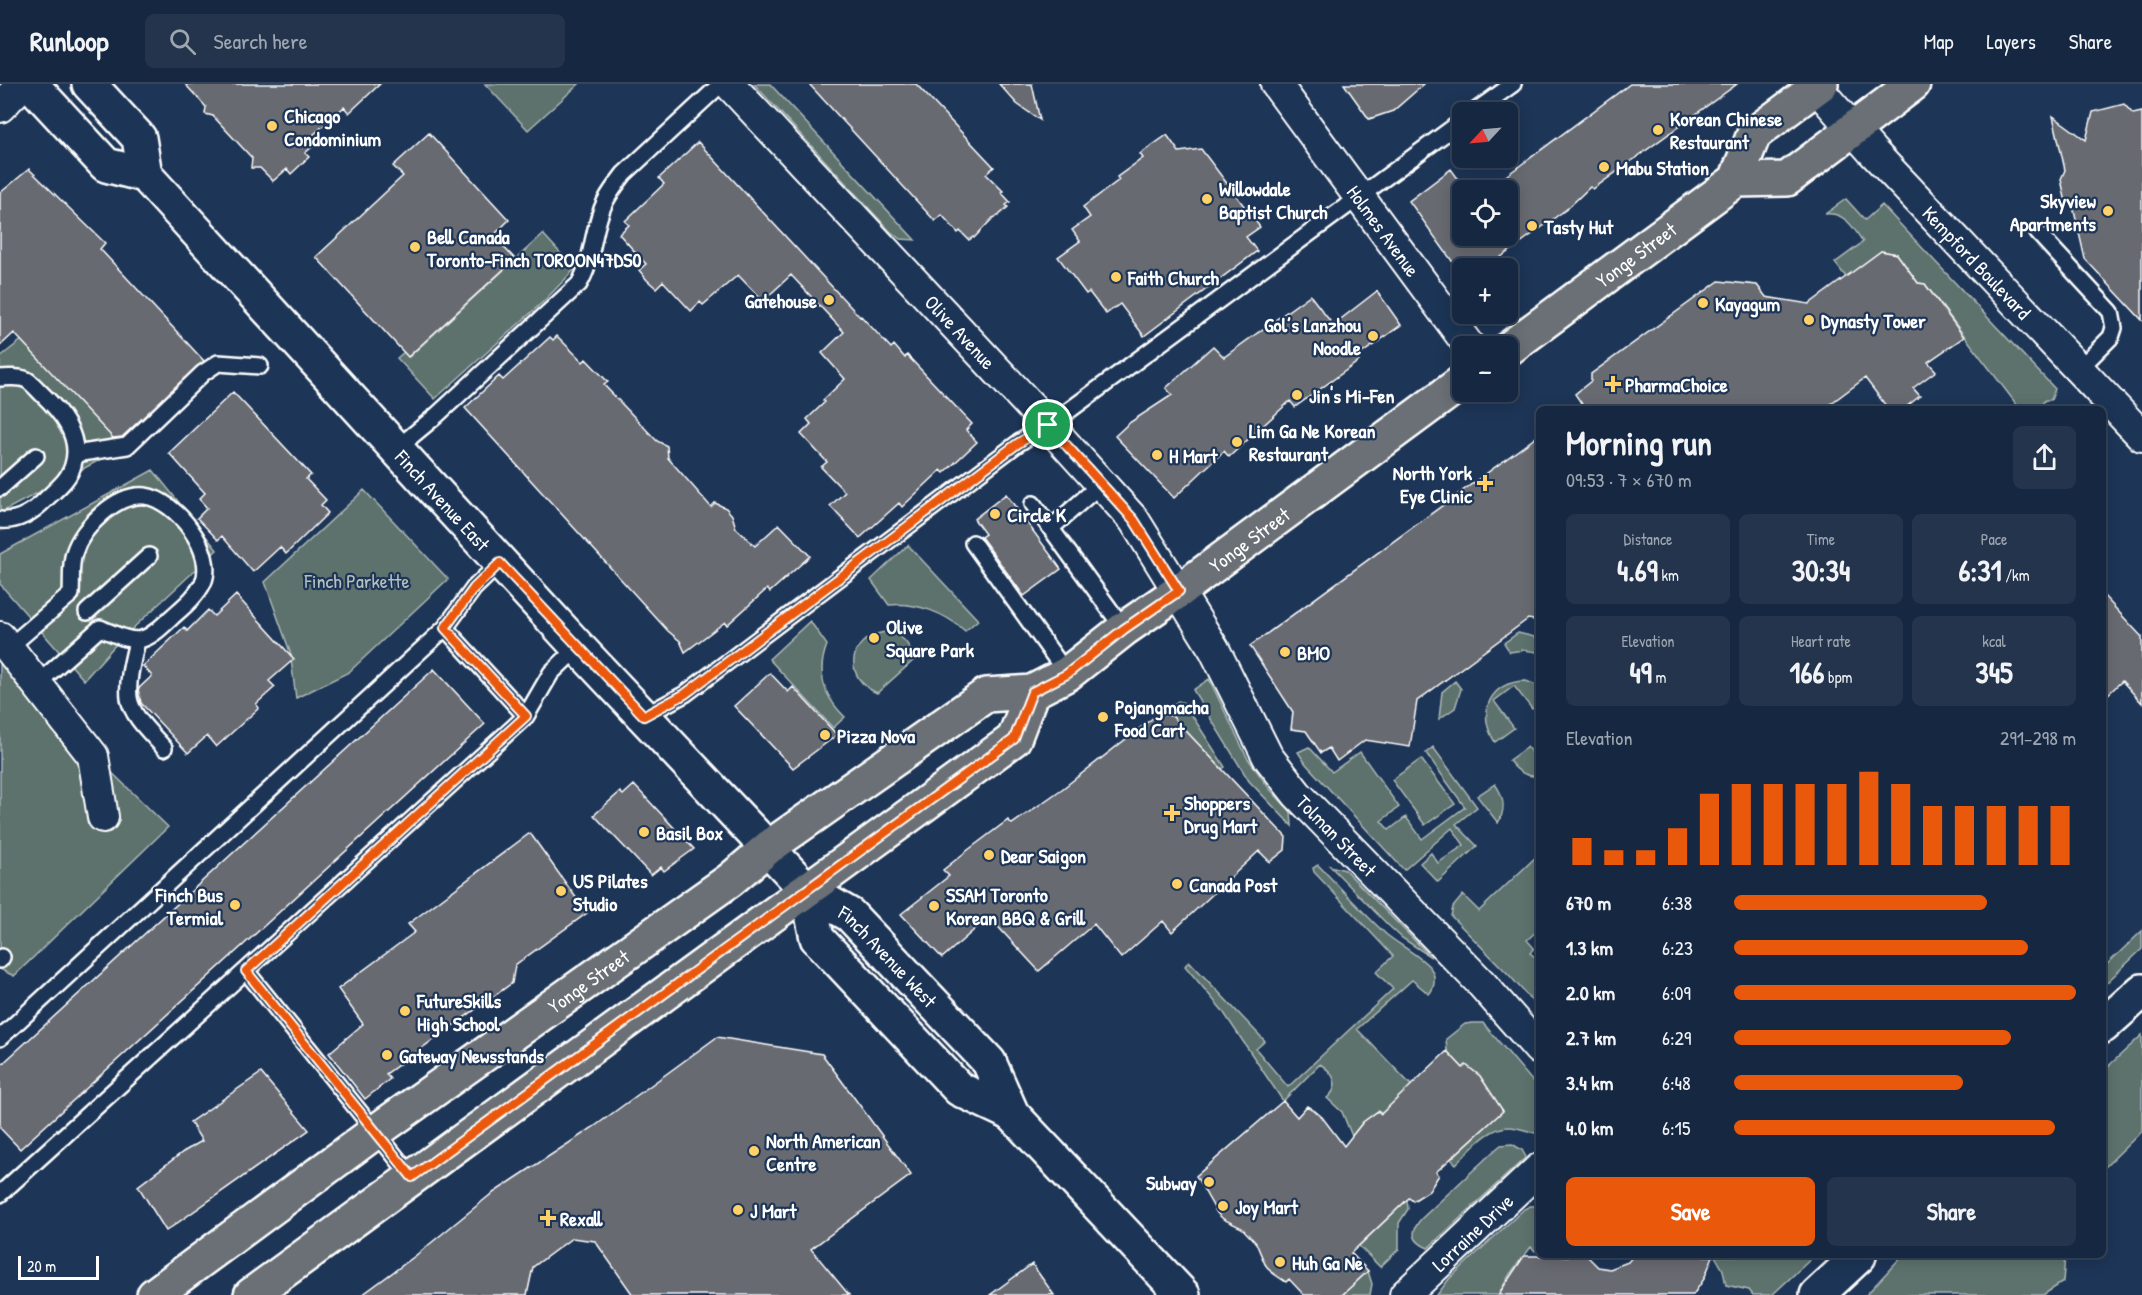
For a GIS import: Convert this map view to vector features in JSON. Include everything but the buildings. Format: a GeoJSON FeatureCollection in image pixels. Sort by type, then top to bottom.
{"type":"FeatureCollection","features":[{"type":"Feature","properties":{"kind":"main road"},"geometry":{"type":"LineString","coordinates":[[31,84],[106,165],[145,175],[139,138],[89,84]]}},
{"type":"Feature","properties":{"kind":"main road"},"geometry":{"type":"LineString","coordinates":[[1819,86],[1754,134],[1736,180],[1787,179],[1914,84]]}},
{"type":"Feature","properties":{"kind":"main road","name":"Finch Avenue East"},"geometry":{"type":"LineString","coordinates":[[145,175],[500,563],[769,847]]}},
{"type":"Feature","properties":{"kind":"main road","name":"Yonge Street"},"geometry":{"type":"LineString","coordinates":[[1518,342],[1736,180]]}},
{"type":"Feature","properties":{"kind":"main road","name":"Yonge Street"},"geometry":{"type":"LineString","coordinates":[[154,1295],[375,1132],[730,880],[769,847],[986,695],[1032,692],[1067,674],[1124,629],[1452,389]]}},
{"type":"Feature","properties":{"kind":"main road"},"geometry":{"type":"LineString","coordinates":[[250,1295],[1014,739],[1032,692]]}},
{"type":"Feature","properties":{"kind":"main road","name":"Finch Avenue West"},"geometry":{"type":"LineString","coordinates":[[769,847],[807,890],[850,915],[989,1062],[1012,1114],[1183,1295]]}},
{"type":"Feature","properties":{"kind":"main road"},"geometry":{"type":"LineString","coordinates":[[2106,1023],[2142,991]]}},
{"type":"Feature","properties":{"kind":"main road"},"geometry":{"type":"LineString","coordinates":[[1817,1295],[1857,1258]]}},
{"type":"Feature","properties":{"kind":"street"},"geometry":{"type":"LineString","coordinates":[[0,108],[23,84]]}},
{"type":"Feature","properties":{"kind":"street","name":"Olive Avenue"},"geometry":{"type":"LineString","coordinates":[[729,84],[1134,520],[1179,591]]}},
{"type":"Feature","properties":{"kind":"street","name":"Holmes Avenue"},"geometry":{"type":"LineString","coordinates":[[1276,84],[1462,336]]}},
{"type":"Feature","properties":{"kind":"street","name":"Kempford Boulevard"},"geometry":{"type":"LineString","coordinates":[[1819,86],[1853,129],[2142,436]]}},
{"type":"Feature","properties":{"kind":"street","name":"Tolman Street"},"geometry":{"type":"LineString","coordinates":[[1179,591],[1214,649],[1268,758],[1284,779],[1481,983],[1536,1046]]}},
{"type":"Feature","properties":{"kind":"street"},"geometry":{"type":"LineString","coordinates":[[4,642],[93,756],[103,817]]}},
{"type":"Feature","properties":{"kind":"street","name":"Lorraine Drive"},"geometry":{"type":"LineString","coordinates":[[1405,1295],[1536,1172]]}},
{"type":"Feature","properties":{"kind":"lane"},"geometry":{"type":"LineString","coordinates":[[396,449],[437,415],[579,284],[585,274],[599,218],[613,188],[624,174],[721,84]]}},
{"type":"Feature","properties":{"kind":"lane"},"geometry":{"type":"LineString","coordinates":[[1488,102],[1513,84]]}},
{"type":"Feature","properties":{"kind":"lane"},"geometry":{"type":"LineString","coordinates":[[644,716],[685,694],[1017,444],[1048,425],[1452,128]]}},
{"type":"Feature","properties":{"kind":"lane"},"geometry":{"type":"LineString","coordinates":[[2037,233],[2111,312],[2114,328],[2111,337],[2078,370]]}},
{"type":"Feature","properties":{"kind":"lane"},"geometry":{"type":"LineString","coordinates":[[75,454],[127,446],[203,373],[218,363],[261,366]]}},
{"type":"Feature","properties":{"kind":"lane"},"geometry":{"type":"LineString","coordinates":[[0,378],[26,379],[55,406],[71,429],[75,454],[73,466],[66,479],[34,510],[21,517],[7,521],[0,520]]}},
{"type":"Feature","properties":{"kind":"lane"},"geometry":{"type":"LineString","coordinates":[[0,488],[36,456]]}},
{"type":"Feature","properties":{"kind":"lane"},"geometry":{"type":"LineString","coordinates":[[1047,534],[1101,484]]}},
{"type":"Feature","properties":{"kind":"lane"},"geometry":{"type":"LineString","coordinates":[[145,496],[164,504],[179,516],[198,540],[206,561],[204,581],[194,596],[147,639],[130,641],[100,628],[71,594],[74,553],[87,528],[122,500],[145,496]]}},
{"type":"Feature","properties":{"kind":"lane"},"geometry":{"type":"LineString","coordinates":[[1030,509],[1063,558],[1124,629]]}},
{"type":"Feature","properties":{"kind":"lane"},"geometry":{"type":"LineString","coordinates":[[979,546],[1016,593],[1067,674]]}},
{"type":"Feature","properties":{"kind":"lane"},"geometry":{"type":"LineString","coordinates":[[87,612],[149,556]]}},
{"type":"Feature","properties":{"kind":"lane"},"geometry":{"type":"LineString","coordinates":[[0,1038],[445,628],[474,588],[500,563]]}},
{"type":"Feature","properties":{"kind":"lane"},"geometry":{"type":"LineString","coordinates":[[4,642],[71,594]]}},
{"type":"Feature","properties":{"kind":"lane"},"geometry":{"type":"LineString","coordinates":[[37,684],[100,628]]}},
{"type":"Feature","properties":{"kind":"lane"},"geometry":{"type":"LineString","coordinates":[[445,628],[526,716]]}},
{"type":"Feature","properties":{"kind":"lane"},"geometry":{"type":"LineString","coordinates":[[137,641],[129,698],[136,715],[164,748]]}},
{"type":"Feature","properties":{"kind":"lane"},"geometry":{"type":"LineString","coordinates":[[2,1189],[526,716],[551,673],[578,647]]}},
{"type":"Feature","properties":{"kind":"lane"},"geometry":{"type":"LineString","coordinates":[[246,971],[412,1177]]}},
{"type":"Feature","properties":{"kind":"green space"},"geometry":{"type":"Polygon","coordinates":[[[485,84],[579,84],[528,130],[485,84]]]}},
{"type":"Feature","properties":{"kind":"green space"},"geometry":{"type":"Polygon","coordinates":[[[754,84],[770,84],[915,240],[900,239],[890,231],[754,84]]]}},
{"type":"Feature","properties":{"kind":"green space"},"geometry":{"type":"Polygon","coordinates":[[[1846,199],[1865,220],[1882,205],[2055,389],[2051,400],[2045,400],[2040,406],[2018,406],[1925,284],[1918,283],[1897,254],[1881,251],[1846,277],[1835,263],[1863,242],[1843,218],[1838,215],[1825,214],[1846,199]]]}},
{"type":"Feature","properties":{"kind":"green space"},"geometry":{"type":"Polygon","coordinates":[[[543,234],[575,269],[544,301],[435,399],[397,358],[404,352],[409,357],[543,234]]]}},
{"type":"Feature","properties":{"kind":"green space"},"geometry":{"type":"Polygon","coordinates":[[[28,335],[124,447],[0,513],[0,357],[28,335]]]}},
{"type":"Feature","properties":{"kind":"green space"},"geometry":{"type":"Polygon","coordinates":[[[153,470],[217,550],[117,643],[84,680],[0,584],[0,554],[153,470]]]}},
{"type":"Feature","properties":{"kind":"green space","name":"Finch Parkette"},"geometry":{"type":"Polygon","coordinates":[[[364,490],[448,579],[349,672],[296,698],[290,652],[265,582],[364,490]]]}},
{"type":"Feature","properties":{"kind":"green space"},"geometry":{"type":"Polygon","coordinates":[[[908,545],[978,620],[965,631],[949,619],[930,610],[910,605],[889,605],[871,580],[908,545]]]}},
{"type":"Feature","properties":{"kind":"green space"},"geometry":{"type":"Polygon","coordinates":[[[810,621],[827,645],[822,675],[827,693],[845,717],[833,728],[769,659],[810,621]]]}},
{"type":"Feature","properties":{"kind":"green space"},"geometry":{"type":"Polygon","coordinates":[[[885,632],[904,640],[915,659],[877,693],[859,678],[854,659],[863,642],[885,632]]]}},
{"type":"Feature","properties":{"kind":"green space"},"geometry":{"type":"Polygon","coordinates":[[[1518,633],[1536,637],[1536,652],[1524,650],[1510,652],[1504,643],[1518,633]]]}},
{"type":"Feature","properties":{"kind":"green space"},"geometry":{"type":"Polygon","coordinates":[[[0,664],[168,827],[14,976],[0,969],[0,664]]]}},
{"type":"Feature","properties":{"kind":"green space"},"geometry":{"type":"Polygon","coordinates":[[[1209,679],[1247,757],[1269,788],[1291,812],[1292,826],[1249,781],[1193,690],[1209,679]]]}},
{"type":"Feature","properties":{"kind":"green space"},"geometry":{"type":"Polygon","coordinates":[[[1455,681],[1461,689],[1455,708],[1439,719],[1442,692],[1455,681]]]}},
{"type":"Feature","properties":{"kind":"green space"},"geometry":{"type":"Polygon","coordinates":[[[1526,681],[1536,685],[1536,706],[1532,709],[1514,686],[1494,701],[1514,728],[1495,742],[1489,731],[1487,710],[1495,693],[1503,686],[1526,681]]]}},
{"type":"Feature","properties":{"kind":"green space"},"geometry":{"type":"Polygon","coordinates":[[[1178,701],[1184,703],[1225,767],[1222,769],[1170,715],[1170,707],[1178,701]]]}},
{"type":"Feature","properties":{"kind":"green space"},"geometry":{"type":"Polygon","coordinates":[[[1309,747],[1332,772],[1360,752],[1399,807],[1381,821],[1389,830],[1406,817],[1422,839],[1465,807],[1426,753],[1433,747],[1477,807],[1456,824],[1477,846],[1438,882],[1420,863],[1431,853],[1438,863],[1464,845],[1452,828],[1404,870],[1306,764],[1298,752],[1309,747]]]}},
{"type":"Feature","properties":{"kind":"green space"},"geometry":{"type":"Polygon","coordinates":[[[1527,747],[1536,759],[1536,776],[1530,776],[1516,769],[1509,760],[1527,747]]]}},
{"type":"Feature","properties":{"kind":"green space"},"geometry":{"type":"Polygon","coordinates":[[[1421,759],[1455,804],[1425,825],[1392,780],[1421,759]]]}},
{"type":"Feature","properties":{"kind":"green space"},"geometry":{"type":"Polygon","coordinates":[[[1495,784],[1503,803],[1498,823],[1477,796],[1495,784]]]}},
{"type":"Feature","properties":{"kind":"green space"},"geometry":{"type":"Polygon","coordinates":[[[1536,857],[1536,932],[1527,940],[1534,948],[1530,953],[1536,958],[1536,1006],[1451,916],[1453,907],[1463,895],[1479,911],[1536,857]]]}},
{"type":"Feature","properties":{"kind":"green space"},"geometry":{"type":"Polygon","coordinates":[[[1318,865],[1387,935],[1428,965],[1434,978],[1433,989],[1429,994],[1412,980],[1357,1029],[1412,1086],[1381,1114],[1378,1111],[1363,1122],[1352,1136],[1342,1112],[1327,1098],[1332,1093],[1335,1084],[1329,1071],[1320,1064],[1283,1101],[1222,1010],[1185,966],[1189,961],[1265,1041],[1256,1049],[1288,1087],[1393,989],[1376,972],[1393,956],[1314,872],[1313,868],[1318,865]]]}},
{"type":"Feature","properties":{"kind":"green space"},"geometry":{"type":"Polygon","coordinates":[[[1330,866],[1345,870],[1431,957],[1402,938],[1330,866]]]}},
{"type":"Feature","properties":{"kind":"green space"},"geometry":{"type":"Polygon","coordinates":[[[2142,931],[2142,949],[2106,983],[2106,965],[2142,931]]]}},
{"type":"Feature","properties":{"kind":"green space"},"geometry":{"type":"Polygon","coordinates":[[[1483,1023],[1536,1085],[1536,1133],[1511,1127],[1495,1130],[1456,1164],[1451,1159],[1503,1111],[1488,1095],[1490,1092],[1480,1076],[1466,1066],[1463,1068],[1447,1051],[1446,1039],[1465,1024],[1483,1023]]]}},
{"type":"Feature","properties":{"kind":"green space"},"geometry":{"type":"Polygon","coordinates":[[[2142,1035],[2142,1131],[2106,1166],[2106,1068],[2142,1035]]]}},
{"type":"Feature","properties":{"kind":"green space"},"geometry":{"type":"Polygon","coordinates":[[[1512,1144],[1522,1150],[1526,1157],[1428,1248],[1419,1242],[1414,1232],[1421,1219],[1496,1149],[1501,1145],[1512,1144]]]}},
{"type":"Feature","properties":{"kind":"green space"},"geometry":{"type":"Polygon","coordinates":[[[1407,1200],[1408,1209],[1399,1223],[1399,1249],[1380,1267],[1359,1246],[1407,1200]]]}},
{"type":"Feature","properties":{"kind":"green space"},"geometry":{"type":"Polygon","coordinates":[[[1536,1206],[1536,1250],[1531,1247],[1510,1274],[1498,1295],[1437,1295],[1449,1279],[1524,1209],[1536,1206]]]}},
{"type":"Feature","properties":{"kind":"green space"},"geometry":{"type":"Polygon","coordinates":[[[1716,1258],[1812,1258],[1772,1295],[1753,1295],[1749,1290],[1726,1285],[1723,1270],[1716,1258]]]}},
{"type":"Feature","properties":{"kind":"green space"},"geometry":{"type":"Polygon","coordinates":[[[1900,1258],[2065,1258],[2063,1282],[2043,1295],[1866,1295],[1900,1258]]]}},
{"type":"Feature","properties":{"kind":"green space"},"geometry":{"type":"Polygon","coordinates":[[[1368,1271],[1372,1284],[1370,1295],[1342,1295],[1368,1271]]]}},
{"type":"Feature","properties":{"kind":"place","name":"Chicago Condominium"},"geometry":{"type":"Point","coordinates":[272,126]}},
{"type":"Feature","properties":{"kind":"place","name":"Korean Chinese Restaurant"},"geometry":{"type":"Point","coordinates":[1658,130]}},
{"type":"Feature","properties":{"kind":"place","name":"Mabu Station"},"geometry":{"type":"Point","coordinates":[1604,167]}},
{"type":"Feature","properties":{"kind":"place","name":"Willowdale Baptist Church"},"geometry":{"type":"Point","coordinates":[1207,199]}},
{"type":"Feature","properties":{"kind":"place","name":"Skyview Apartments"},"geometry":{"type":"Point","coordinates":[2108,211]}},
{"type":"Feature","properties":{"kind":"place","name":"Tasty Hut"},"geometry":{"type":"Point","coordinates":[1532,226]}},
{"type":"Feature","properties":{"kind":"place","name":"Bell Canada Toronto-Finch TOROON47DS0"},"geometry":{"type":"Point","coordinates":[415,247]}},
{"type":"Feature","properties":{"kind":"place","name":"Faith Church"},"geometry":{"type":"Point","coordinates":[1116,277]}},
{"type":"Feature","properties":{"kind":"place","name":"Gatehouse"},"geometry":{"type":"Point","coordinates":[829,300]}},
{"type":"Feature","properties":{"kind":"place","name":"Kayagum"},"geometry":{"type":"Point","coordinates":[1703,303]}},
{"type":"Feature","properties":{"kind":"place","name":"Dynasty Tower"},"geometry":{"type":"Point","coordinates":[1809,320]}},
{"type":"Feature","properties":{"kind":"place","name":"Gol’s Lanzhou Noodle"},"geometry":{"type":"Point","coordinates":[1373,336]}},
{"type":"Feature","properties":{"kind":"place","name":"PharmaChoice"},"geometry":{"type":"Point","coordinates":[1613,384]}},
{"type":"Feature","properties":{"kind":"place","name":"Jin's Mi-Fen"},"geometry":{"type":"Point","coordinates":[1297,395]}},
{"type":"Feature","properties":{"kind":"place","name":"Lim Ga Ne Korean Restaurant"},"geometry":{"type":"Point","coordinates":[1237,442]}},
{"type":"Feature","properties":{"kind":"place","name":"H Mart"},"geometry":{"type":"Point","coordinates":[1157,455]}},
{"type":"Feature","properties":{"kind":"place","name":"North York Eye Clinic"},"geometry":{"type":"Point","coordinates":[1485,483]}},
{"type":"Feature","properties":{"kind":"place","name":"Circle K"},"geometry":{"type":"Point","coordinates":[995,514]}},
{"type":"Feature","properties":{"kind":"place","name":"Olive Square Park"},"geometry":{"type":"Point","coordinates":[874,638]}},
{"type":"Feature","properties":{"kind":"place","name":"BMO"},"geometry":{"type":"Point","coordinates":[1285,652]}},
{"type":"Feature","properties":{"kind":"place","name":"Pojangmacha Food Cart"},"geometry":{"type":"Point","coordinates":[1103,717]}},
{"type":"Feature","properties":{"kind":"place","name":"Pizza Nova"},"geometry":{"type":"Point","coordinates":[825,735]}},
{"type":"Feature","properties":{"kind":"place","name":"Shoppers Drug Mart"},"geometry":{"type":"Point","coordinates":[1172,813]}},
{"type":"Feature","properties":{"kind":"place","name":"Basil Box"},"geometry":{"type":"Point","coordinates":[644,832]}},
{"type":"Feature","properties":{"kind":"place","name":"Dear Saigon"},"geometry":{"type":"Point","coordinates":[989,855]}},
{"type":"Feature","properties":{"kind":"place","name":"Canada Post"},"geometry":{"type":"Point","coordinates":[1177,884]}},
{"type":"Feature","properties":{"kind":"place","name":"US Pilates Studio"},"geometry":{"type":"Point","coordinates":[561,891]}},
{"type":"Feature","properties":{"kind":"place","name":"Finch Bus Termial"},"geometry":{"type":"Point","coordinates":[235,905]}},
{"type":"Feature","properties":{"kind":"place","name":"SSAM Toronto Korean BBQ & Grill"},"geometry":{"type":"Point","coordinates":[934,906]}},
{"type":"Feature","properties":{"kind":"place","name":"FutureSkills High School"},"geometry":{"type":"Point","coordinates":[405,1011]}},
{"type":"Feature","properties":{"kind":"place","name":"Gateway Newsstands"},"geometry":{"type":"Point","coordinates":[387,1055]}},
{"type":"Feature","properties":{"kind":"place","name":"North American Centre"},"geometry":{"type":"Point","coordinates":[754,1151]}},
{"type":"Feature","properties":{"kind":"place","name":"Subway"},"geometry":{"type":"Point","coordinates":[1209,1182]}},
{"type":"Feature","properties":{"kind":"place","name":"Joy Mart"},"geometry":{"type":"Point","coordinates":[1223,1206]}},
{"type":"Feature","properties":{"kind":"place","name":"J Mart"},"geometry":{"type":"Point","coordinates":[738,1210]}},
{"type":"Feature","properties":{"kind":"place","name":"Rexall"},"geometry":{"type":"Point","coordinates":[548,1218]}},
{"type":"Feature","properties":{"kind":"place","name":"Huh Ga Ne"},"geometry":{"type":"Point","coordinates":[1280,1262]}},
{"type":"Feature","properties":{"kind":"route"},"geometry":{"type":"LineString","coordinates":[[1048,425],[1134,520],[1179,591],[1124,629],[1067,674],[1032,692],[1014,739],[412,1177],[246,971],[526,716],[445,628],[474,588],[500,563],[644,716],[685,694],[1017,444],[1048,425]]}}]}
